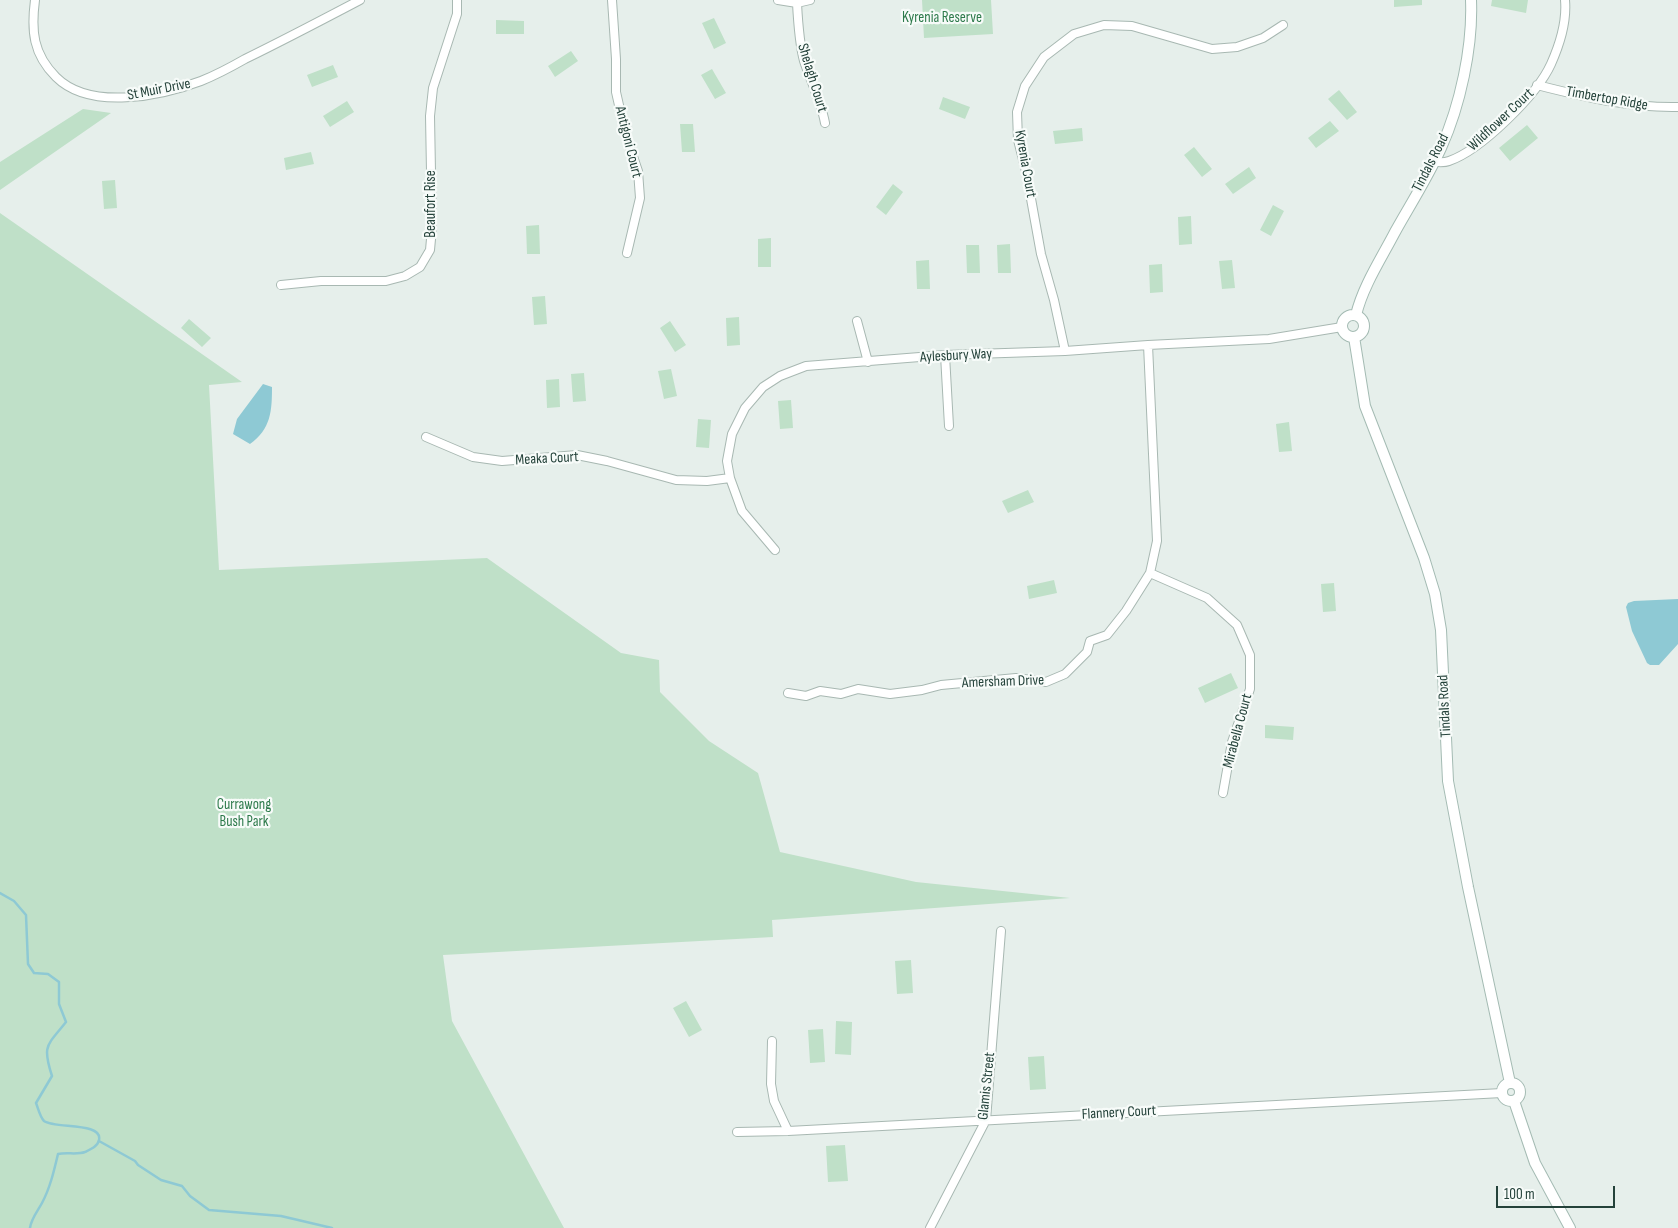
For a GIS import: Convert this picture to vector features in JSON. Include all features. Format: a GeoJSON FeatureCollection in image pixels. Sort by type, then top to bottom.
{"type":"FeatureCollection","features":[{"type":"Feature","properties":{"kind":"main road","name":"Tindals Road"},"geometry":{"type":"LineString","coordinates":[[1356,315],[1359,302],[1375,270],[1434,162],[1454,114],[1464,72],[1472,16],[1471,0]]}},
{"type":"Feature","properties":{"kind":"main road"},"geometry":{"type":"LineString","coordinates":[[1356,315],[1362,319],[1364,325],[1360,335],[1354,337],[1344,334],[1342,328],[1343,320],[1346,317],[1356,315]]}},
{"type":"Feature","properties":{"kind":"main road","name":"Tindals Road"},"geometry":{"type":"LineString","coordinates":[[1354,337],[1366,406],[1424,558],[1435,594],[1441,630],[1448,781],[1468,887],[1510,1083]]}},
{"type":"Feature","properties":{"kind":"main road"},"geometry":{"type":"LineString","coordinates":[[1510,1083],[1518,1086],[1520,1092],[1519,1097],[1514,1101],[1506,1100],[1502,1093],[1503,1087],[1510,1083]]}},
{"type":"Feature","properties":{"kind":"main road"},"geometry":{"type":"LineString","coordinates":[[1514,1101],[1535,1164],[1570,1228]]}},
{"type":"Feature","properties":{"kind":"street","name":"St Muir Drive"},"geometry":{"type":"LineString","coordinates":[[35,0],[32,22],[37,49],[50,71],[60,80],[84,93],[102,98],[116,98],[169,90],[202,81],[282,42],[360,0]]}},
{"type":"Feature","properties":{"kind":"street","name":"Beaufort Rise"},"geometry":{"type":"LineString","coordinates":[[281,285],[321,281],[386,281],[404,276],[420,267],[430,250],[432,228],[430,116],[433,88],[457,14],[458,0]]}},
{"type":"Feature","properties":{"kind":"street","name":"Antigoni Court"},"geometry":{"type":"LineString","coordinates":[[612,0],[616,92],[626,136],[638,171],[640,198],[627,253]]}},
{"type":"Feature","properties":{"kind":"street"},"geometry":{"type":"LineString","coordinates":[[778,0],[798,2],[810,0]]}},
{"type":"Feature","properties":{"kind":"street","name":"Wildflower Court"},"geometry":{"type":"LineString","coordinates":[[1434,162],[1447,162],[1469,152],[1518,108],[1537,86],[1550,65],[1561,38],[1565,0]]}},
{"type":"Feature","properties":{"kind":"street","name":"Shelagh Court"},"geometry":{"type":"LineString","coordinates":[[798,2],[798,26],[804,59],[823,110],[825,124]]}},
{"type":"Feature","properties":{"kind":"street","name":"Kyrenia Court"},"geometry":{"type":"LineString","coordinates":[[1066,351],[1041,254],[1026,172],[1018,140],[1017,112],[1025,86],[1040,62],[1074,34],[1104,25],[1132,26],[1212,49],[1237,47],[1263,38],[1283,25]]}},
{"type":"Feature","properties":{"kind":"street","name":"Timbertop Ridge"},"geometry":{"type":"LineString","coordinates":[[1537,86],[1587,98],[1641,106],[1678,107]]}},
{"type":"Feature","properties":{"kind":"street"},"geometry":{"type":"LineString","coordinates":[[857,321],[868,362]]}},
{"type":"Feature","properties":{"kind":"street","name":"Aylesbury Way"},"geometry":{"type":"LineString","coordinates":[[775,550],[742,511],[730,478],[727,462],[732,434],[745,408],[764,388],[780,376],[806,366],[945,355],[1066,351],[1269,339],[1342,328]]}},
{"type":"Feature","properties":{"kind":"street","name":"Amersham Drive"},"geometry":{"type":"LineString","coordinates":[[788,693],[806,696],[820,691],[842,694],[858,689],[890,694],[922,690],[941,685],[1016,678],[1046,682],[1065,674],[1087,652],[1090,641],[1107,635],[1126,611],[1150,573],[1156,541],[1148,345]]}},
{"type":"Feature","properties":{"kind":"street"},"geometry":{"type":"LineString","coordinates":[[945,355],[949,426]]}},
{"type":"Feature","properties":{"kind":"street","name":"Meaka Court"},"geometry":{"type":"LineString","coordinates":[[426,437],[473,457],[502,461],[577,456],[608,461],[676,480],[730,478]]}},
{"type":"Feature","properties":{"kind":"street","name":"Mirabella Court"},"geometry":{"type":"LineString","coordinates":[[1150,573],[1207,598],[1237,625],[1250,655],[1250,689],[1232,742],[1223,793]]}},
{"type":"Feature","properties":{"kind":"street","name":"Glamis Street"},"geometry":{"type":"LineString","coordinates":[[930,1228],[986,1120],[1001,931]]}},
{"type":"Feature","properties":{"kind":"street"},"geometry":{"type":"LineString","coordinates":[[772,1041],[771,1084],[774,1100],[788,1131]]}},
{"type":"Feature","properties":{"kind":"street","name":"Flannery Court"},"geometry":{"type":"LineString","coordinates":[[737,1132],[788,1131],[1502,1093]]}},
{"type":"Feature","properties":{"kind":"green space","name":"Kyrenia Reserve"},"geometry":{"type":"Polygon","coordinates":[[[922,0],[991,0],[993,34],[924,38],[922,0]]]}},
{"type":"Feature","properties":{"kind":"green space"},"geometry":{"type":"Polygon","coordinates":[[[1394,0],[1422,0],[1422,5],[1394,7],[1394,0]]]}},
{"type":"Feature","properties":{"kind":"green space"},"geometry":{"type":"Polygon","coordinates":[[[1492,0],[1528,0],[1526,13],[1491,6],[1492,0]]]}},
{"type":"Feature","properties":{"kind":"green space"},"geometry":{"type":"Polygon","coordinates":[[[714,18],[726,43],[714,49],[702,23],[714,18]]]}},
{"type":"Feature","properties":{"kind":"green space"},"geometry":{"type":"Polygon","coordinates":[[[496,20],[524,21],[524,34],[496,34],[496,20]]]}},
{"type":"Feature","properties":{"kind":"green space"},"geometry":{"type":"Polygon","coordinates":[[[571,51],[578,61],[555,77],[548,66],[571,51]]]}},
{"type":"Feature","properties":{"kind":"green space"},"geometry":{"type":"Polygon","coordinates":[[[333,65],[338,77],[312,87],[307,75],[333,65]]]}},
{"type":"Feature","properties":{"kind":"green space"},"geometry":{"type":"Polygon","coordinates":[[[712,69],[726,93],[715,99],[701,75],[712,69]]]}},
{"type":"Feature","properties":{"kind":"green space"},"geometry":{"type":"Polygon","coordinates":[[[1339,90],[1357,112],[1347,120],[1328,99],[1339,90]]]}},
{"type":"Feature","properties":{"kind":"green space"},"geometry":{"type":"Polygon","coordinates":[[[943,97],[970,107],[965,119],[939,109],[943,97]]]}},
{"type":"Feature","properties":{"kind":"green space"},"geometry":{"type":"Polygon","coordinates":[[[347,101],[354,112],[330,127],[323,116],[347,101]]]}},
{"type":"Feature","properties":{"kind":"green space"},"geometry":{"type":"Polygon","coordinates":[[[83,109],[111,113],[0,190],[0,162],[83,109]]]}},
{"type":"Feature","properties":{"kind":"green space"},"geometry":{"type":"Polygon","coordinates":[[[1330,121],[1339,131],[1316,148],[1308,138],[1330,121]]]}},
{"type":"Feature","properties":{"kind":"green space"},"geometry":{"type":"Polygon","coordinates":[[[680,124],[693,124],[695,152],[682,152],[680,124]]]}},
{"type":"Feature","properties":{"kind":"green space"},"geometry":{"type":"Polygon","coordinates":[[[1527,125],[1538,138],[1510,161],[1499,148],[1527,125]]]}},
{"type":"Feature","properties":{"kind":"green space"},"geometry":{"type":"Polygon","coordinates":[[[1082,128],[1083,141],[1055,144],[1053,131],[1082,128]]]}},
{"type":"Feature","properties":{"kind":"green space"},"geometry":{"type":"Polygon","coordinates":[[[1194,147],[1212,169],[1202,177],[1184,155],[1194,147]]]}},
{"type":"Feature","properties":{"kind":"green space"},"geometry":{"type":"Polygon","coordinates":[[[311,152],[314,164],[286,170],[284,158],[311,152]]]}},
{"type":"Feature","properties":{"kind":"green space"},"geometry":{"type":"Polygon","coordinates":[[[1249,167],[1256,178],[1233,194],[1225,184],[1249,167]]]}},
{"type":"Feature","properties":{"kind":"green space"},"geometry":{"type":"Polygon","coordinates":[[[115,180],[117,208],[104,209],[102,181],[115,180]]]}},
{"type":"Feature","properties":{"kind":"green space"},"geometry":{"type":"Polygon","coordinates":[[[893,184],[903,192],[886,215],[876,207],[893,184]]]}},
{"type":"Feature","properties":{"kind":"green space"},"geometry":{"type":"Polygon","coordinates":[[[1273,205],[1284,211],[1271,236],[1260,230],[1273,205]]]}},
{"type":"Feature","properties":{"kind":"green space","name":"Currawong Bush Park"},"geometry":{"type":"Polygon","coordinates":[[[0,213],[242,382],[209,385],[219,570],[487,558],[621,653],[659,660],[660,692],[709,741],[758,773],[780,852],[916,882],[1070,898],[772,920],[773,937],[443,955],[452,1021],[564,1228],[0,1228],[0,213]]]}},
{"type":"Feature","properties":{"kind":"green space"},"geometry":{"type":"Polygon","coordinates":[[[1191,216],[1192,244],[1179,245],[1178,217],[1191,216]]]}},
{"type":"Feature","properties":{"kind":"green space"},"geometry":{"type":"Polygon","coordinates":[[[539,225],[540,254],[527,254],[526,226],[539,225]]]}},
{"type":"Feature","properties":{"kind":"green space"},"geometry":{"type":"Polygon","coordinates":[[[771,238],[771,267],[758,267],[758,239],[771,238]]]}},
{"type":"Feature","properties":{"kind":"green space"},"geometry":{"type":"Polygon","coordinates":[[[1010,244],[1011,273],[998,273],[997,245],[1010,244]]]}},
{"type":"Feature","properties":{"kind":"green space"},"geometry":{"type":"Polygon","coordinates":[[[966,245],[979,245],[980,273],[967,273],[966,245]]]}},
{"type":"Feature","properties":{"kind":"green space"},"geometry":{"type":"Polygon","coordinates":[[[929,260],[930,289],[917,289],[916,261],[929,260]]]}},
{"type":"Feature","properties":{"kind":"green space"},"geometry":{"type":"Polygon","coordinates":[[[1232,260],[1235,288],[1222,289],[1219,261],[1232,260]]]}},
{"type":"Feature","properties":{"kind":"green space"},"geometry":{"type":"Polygon","coordinates":[[[1162,264],[1163,292],[1150,293],[1149,265],[1162,264]]]}},
{"type":"Feature","properties":{"kind":"green space"},"geometry":{"type":"Polygon","coordinates":[[[545,296],[547,324],[534,325],[532,297],[545,296]]]}},
{"type":"Feature","properties":{"kind":"green space"},"geometry":{"type":"Polygon","coordinates":[[[739,317],[740,345],[727,346],[726,318],[739,317]]]}},
{"type":"Feature","properties":{"kind":"green space"},"geometry":{"type":"Polygon","coordinates":[[[189,319],[211,338],[202,347],[181,328],[189,319]]]}},
{"type":"Feature","properties":{"kind":"green space"},"geometry":{"type":"Polygon","coordinates":[[[670,321],[686,345],[675,352],[660,328],[670,321]]]}},
{"type":"Feature","properties":{"kind":"green space"},"geometry":{"type":"Polygon","coordinates":[[[671,369],[677,396],[664,399],[658,371],[671,369]]]}},
{"type":"Feature","properties":{"kind":"green space"},"geometry":{"type":"Polygon","coordinates":[[[584,373],[586,401],[573,402],[571,374],[584,373]]]}},
{"type":"Feature","properties":{"kind":"green space"},"geometry":{"type":"Polygon","coordinates":[[[559,379],[560,407],[547,408],[546,380],[559,379]]]}},
{"type":"Feature","properties":{"kind":"green space"},"geometry":{"type":"Polygon","coordinates":[[[791,400],[793,428],[780,429],[778,401],[791,400]]]}},
{"type":"Feature","properties":{"kind":"green space"},"geometry":{"type":"Polygon","coordinates":[[[698,419],[711,420],[709,448],[696,447],[698,419]]]}},
{"type":"Feature","properties":{"kind":"green space"},"geometry":{"type":"Polygon","coordinates":[[[1289,422],[1292,451],[1279,452],[1276,424],[1289,422]]]}},
{"type":"Feature","properties":{"kind":"green space"},"geometry":{"type":"Polygon","coordinates":[[[1028,490],[1034,502],[1008,513],[1002,501],[1028,490]]]}},
{"type":"Feature","properties":{"kind":"green space"},"geometry":{"type":"Polygon","coordinates":[[[1054,580],[1057,593],[1029,599],[1027,586],[1054,580]]]}},
{"type":"Feature","properties":{"kind":"green space"},"geometry":{"type":"Polygon","coordinates":[[[1334,583],[1336,611],[1323,612],[1321,584],[1334,583]]]}},
{"type":"Feature","properties":{"kind":"green space"},"geometry":{"type":"Polygon","coordinates":[[[1231,673],[1238,688],[1205,703],[1198,688],[1231,673]]]}},
{"type":"Feature","properties":{"kind":"green space"},"geometry":{"type":"Polygon","coordinates":[[[1265,725],[1294,727],[1293,740],[1265,738],[1265,725]]]}},
{"type":"Feature","properties":{"kind":"green space"},"geometry":{"type":"Polygon","coordinates":[[[911,960],[913,993],[897,994],[895,961],[911,960]]]}},
{"type":"Feature","properties":{"kind":"green space"},"geometry":{"type":"Polygon","coordinates":[[[686,1001],[702,1030],[689,1037],[673,1008],[686,1001]]]}},
{"type":"Feature","properties":{"kind":"green space"},"geometry":{"type":"Polygon","coordinates":[[[836,1021],[852,1022],[851,1055],[835,1054],[836,1021]]]}},
{"type":"Feature","properties":{"kind":"green space"},"geometry":{"type":"Polygon","coordinates":[[[823,1029],[825,1062],[810,1063],[808,1030],[823,1029]]]}},
{"type":"Feature","properties":{"kind":"green space"},"geometry":{"type":"Polygon","coordinates":[[[1044,1056],[1046,1089],[1030,1090],[1028,1057],[1044,1056]]]}},
{"type":"Feature","properties":{"kind":"green space"},"geometry":{"type":"Polygon","coordinates":[[[845,1145],[848,1181],[828,1182],[826,1146],[845,1145]]]}},
{"type":"Feature","properties":{"kind":"water"},"geometry":{"type":"Polygon","coordinates":[[[263,384],[272,387],[271,412],[266,426],[250,444],[233,434],[237,419],[263,384]]]}},
{"type":"Feature","properties":{"kind":"water"},"geometry":{"type":"Polygon","coordinates":[[[1678,599],[1678,644],[1659,665],[1650,665],[1647,663],[1632,631],[1626,607],[1628,603],[1634,601],[1678,599]]]}},
{"type":"Feature","properties":{"kind":"waterway"},"geometry":{"type":"LineString","coordinates":[[0,893],[14,901],[26,915],[28,964],[34,973],[48,974],[59,982],[59,1004],[66,1022],[48,1046],[47,1058],[52,1076],[36,1103],[40,1115],[44,1121],[50,1123],[86,1128],[94,1131],[98,1134],[99,1140],[96,1146],[85,1152],[58,1154],[47,1191],[30,1228]]}},
{"type":"Feature","properties":{"kind":"waterway"},"geometry":{"type":"LineString","coordinates":[[99,1141],[135,1161],[161,1180],[182,1186],[190,1196],[209,1210],[281,1216],[332,1228]]}}]}
